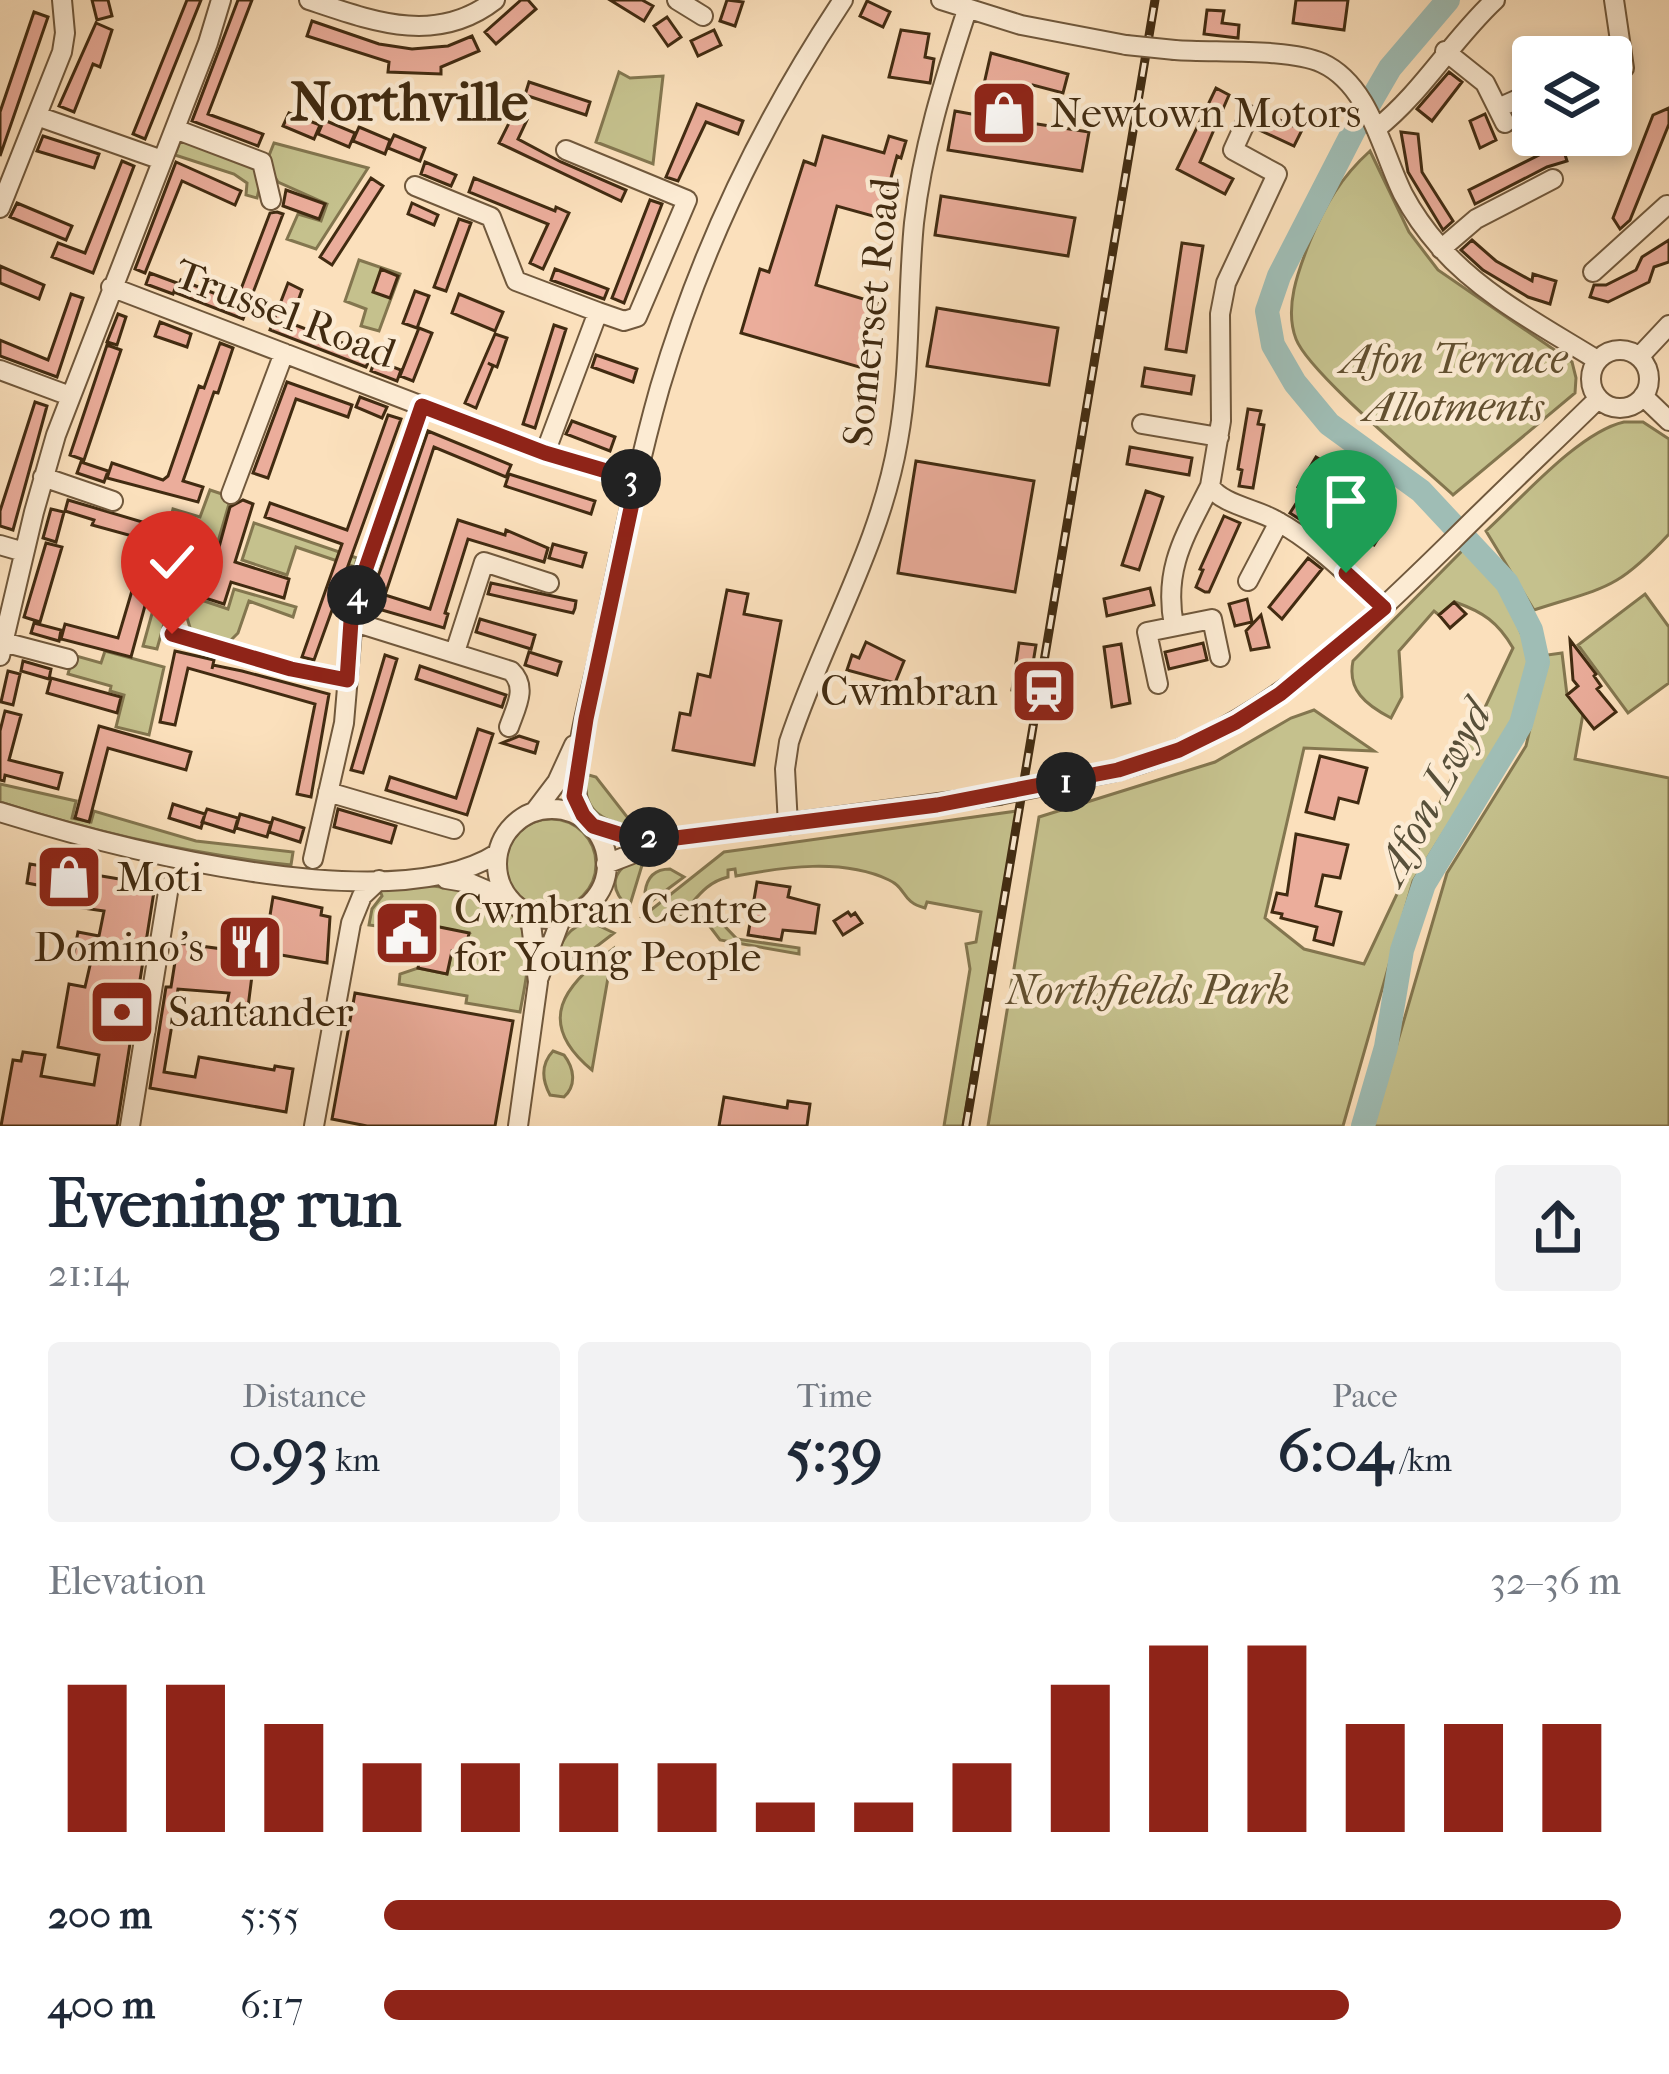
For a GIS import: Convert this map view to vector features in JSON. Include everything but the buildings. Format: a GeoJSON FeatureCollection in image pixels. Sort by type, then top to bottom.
{"type":"FeatureCollection","features":[{"type":"Feature","properties":{"kind":"street"},"geometry":{"type":"LineString","coordinates":[[0,208],[62,52],[62,0]]}},
{"type":"Feature","properties":{"kind":"street"},"geometry":{"type":"LineString","coordinates":[[68,659],[2,649],[24,553],[70,396],[221,0]]}},
{"type":"Feature","properties":{"kind":"street"},"geometry":{"type":"LineString","coordinates":[[309,0],[405,28],[456,20],[495,0]]}},
{"type":"Feature","properties":{"kind":"street"},"geometry":{"type":"LineString","coordinates":[[677,0],[703,16]]}},
{"type":"Feature","properties":{"kind":"street"},"geometry":{"type":"LineString","coordinates":[[433,876],[470,883],[530,915],[561,919],[588,905],[600,886],[604,849],[574,796],[586,719],[660,388],[712,241],[791,78],[843,0]]}},
{"type":"Feature","properties":{"kind":"street"},"geometry":{"type":"LineString","coordinates":[[941,0],[1021,26],[1126,45],[1310,59],[1331,68],[1356,95],[1404,195],[1441,249],[1492,292],[1597,360]]}},
{"type":"Feature","properties":{"kind":"street"},"geometry":{"type":"LineString","coordinates":[[1373,124],[1400,109],[1445,51],[1495,0]]}},
{"type":"Feature","properties":{"kind":"street"},"geometry":{"type":"LineString","coordinates":[[1613,0],[1619,36]]}},
{"type":"Feature","properties":{"kind":"street","name":"Somerset Road"},"geometry":{"type":"LineString","coordinates":[[788,825],[784,770],[789,742],[883,504],[893,466],[903,410],[922,168],[967,10]]}},
{"type":"Feature","properties":{"kind":"street"},"geometry":{"type":"LineString","coordinates":[[1445,51],[1485,83],[1502,115],[1512,107]]}},
{"type":"Feature","properties":{"kind":"street"},"geometry":{"type":"LineString","coordinates":[[37,116],[162,160]]}},
{"type":"Feature","properties":{"kind":"street"},"geometry":{"type":"LineString","coordinates":[[1174,626],[1169,584],[1174,562],[1210,486],[1219,437],[1220,314],[1226,283],[1277,174],[1233,150],[1249,116]]}},
{"type":"Feature","properties":{"kind":"street"},"geometry":{"type":"LineString","coordinates":[[175,129],[262,162],[271,200]]}},
{"type":"Feature","properties":{"kind":"street"},"geometry":{"type":"LineString","coordinates":[[415,186],[490,217],[517,281],[624,321],[637,317],[687,200],[566,150]]}},
{"type":"Feature","properties":{"kind":"street"},"geometry":{"type":"LineString","coordinates":[[0,171],[19,159]]}},
{"type":"Feature","properties":{"kind":"street"},"geometry":{"type":"LineString","coordinates":[[1441,249],[1476,219],[1553,179]]}},
{"type":"Feature","properties":{"kind":"street"},"geometry":{"type":"LineString","coordinates":[[1593,272],[1668,204]]}},
{"type":"Feature","properties":{"kind":"street","name":"Trussel Road"},"geometry":{"type":"LineString","coordinates":[[111,286],[545,453],[637,480]]}},
{"type":"Feature","properties":{"kind":"street"},"geometry":{"type":"LineString","coordinates":[[545,453],[598,312]]}},
{"type":"Feature","properties":{"kind":"street"},"geometry":{"type":"LineString","coordinates":[[1639,357],[1669,325]]}},
{"type":"Feature","properties":{"kind":"street"},"geometry":{"type":"LineString","coordinates":[[1618,350],[1639,357],[1648,376],[1643,396],[1622,408],[1598,399],[1590,380],[1597,360],[1618,350]]}},
{"type":"Feature","properties":{"kind":"street"},"geometry":{"type":"LineString","coordinates":[[231,494],[284,352]]}},
{"type":"Feature","properties":{"kind":"street"},"geometry":{"type":"LineString","coordinates":[[0,370],[70,396]]}},
{"type":"Feature","properties":{"kind":"street"},"geometry":{"type":"LineString","coordinates":[[1643,396],[1669,421]]}},
{"type":"Feature","properties":{"kind":"street"},"geometry":{"type":"LineString","coordinates":[[536,811],[562,808],[625,836],[676,838],[999,795],[1112,772],[1179,750],[1280,694],[1384,608],[1598,399]]}},
{"type":"Feature","properties":{"kind":"street"},"geometry":{"type":"LineString","coordinates":[[313,859],[344,723],[351,621],[422,406]]}},
{"type":"Feature","properties":{"kind":"street"},"geometry":{"type":"LineString","coordinates":[[1142,424],[1219,437]]}},
{"type":"Feature","properties":{"kind":"street"},"geometry":{"type":"LineString","coordinates":[[43,477],[113,501]]}},
{"type":"Feature","properties":{"kind":"street"},"geometry":{"type":"LineString","coordinates":[[1210,486],[1221,497],[1280,522],[1384,608]]}},
{"type":"Feature","properties":{"kind":"street"},"geometry":{"type":"LineString","coordinates":[[1317,548],[1348,501]]}},
{"type":"Feature","properties":{"kind":"street"},"geometry":{"type":"LineString","coordinates":[[1248,581],[1280,522]]}},
{"type":"Feature","properties":{"kind":"street"},"geometry":{"type":"LineString","coordinates":[[0,545],[24,553]]}},
{"type":"Feature","properties":{"kind":"street"},"geometry":{"type":"LineString","coordinates":[[455,652],[484,562],[549,583]]}},
{"type":"Feature","properties":{"kind":"street"},"geometry":{"type":"LineString","coordinates":[[1158,684],[1147,632],[1212,619],[1220,657]]}},
{"type":"Feature","properties":{"kind":"street"},"geometry":{"type":"LineString","coordinates":[[351,621],[502,667],[518,678],[520,697],[509,727]]}},
{"type":"Feature","properties":{"kind":"street"},"geometry":{"type":"LineString","coordinates":[[172,634],[347,680]]}},
{"type":"Feature","properties":{"kind":"street"},"geometry":{"type":"LineString","coordinates":[[509,900],[497,870],[498,853],[515,825],[536,811],[557,782],[586,719]]}},
{"type":"Feature","properties":{"kind":"street"},"geometry":{"type":"LineString","coordinates":[[328,792],[454,829]]}},
{"type":"Feature","properties":{"kind":"street"},"geometry":{"type":"LineString","coordinates":[[0,812],[159,857],[322,879],[433,876],[473,867],[498,853]]}},
{"type":"Feature","properties":{"kind":"street"},"geometry":{"type":"LineString","coordinates":[[605,864],[676,838]]}},
{"type":"Feature","properties":{"kind":"street"},"geometry":{"type":"LineString","coordinates":[[322,879],[348,896],[351,923]]}},
{"type":"Feature","properties":{"kind":"street"},"geometry":{"type":"LineString","coordinates":[[314,1126],[351,923],[362,896],[379,880]]}},
{"type":"Feature","properties":{"kind":"street"},"geometry":{"type":"LineString","coordinates":[[130,1126],[169,886]]}},
{"type":"Feature","properties":{"kind":"street"},"geometry":{"type":"LineString","coordinates":[[530,915],[538,982]]}},
{"type":"Feature","properties":{"kind":"street"},"geometry":{"type":"LineString","coordinates":[[518,1126],[538,982],[561,919]]}},
{"type":"Feature","properties":{"kind":"green space"},"geometry":{"type":"Polygon","coordinates":[[[619,72],[630,78],[663,76],[653,164],[596,142],[619,72]]]}},
{"type":"Feature","properties":{"kind":"green space"},"geometry":{"type":"Polygon","coordinates":[[[181,139],[263,172],[257,198],[246,195],[247,183],[234,174],[175,155],[181,139]]]}},
{"type":"Feature","properties":{"kind":"green space"},"geometry":{"type":"Polygon","coordinates":[[[274,143],[368,168],[316,249],[287,239],[298,214],[321,221],[327,204],[278,182],[266,163],[274,143]]]}},
{"type":"Feature","properties":{"kind":"green space","name":"Afon Terrace Allotments"},"geometry":{"type":"Polygon","coordinates":[[[1370,151],[1409,232],[1438,270],[1572,362],[1576,378],[1575,393],[1453,495],[1322,374],[1305,354],[1293,327],[1294,290],[1316,228],[1342,181],[1370,151]]]}},
{"type":"Feature","properties":{"kind":"green space"},"geometry":{"type":"Polygon","coordinates":[[[359,260],[400,274],[379,331],[361,326],[366,309],[345,301],[359,260]]]}},
{"type":"Feature","properties":{"kind":"green space","name":"Afon Terrace Allotments"},"geometry":{"type":"Polygon","coordinates":[[[1624,422],[1643,422],[1669,439],[1669,534],[1636,567],[1608,585],[1534,610],[1486,531],[1570,452],[1624,422]]]}},
{"type":"Feature","properties":{"kind":"green space"},"geometry":{"type":"Polygon","coordinates":[[[210,490],[231,497],[201,600],[228,609],[234,589],[296,607],[293,617],[249,601],[238,633],[227,644],[191,631],[185,611],[188,589],[175,585],[157,649],[143,646],[168,556],[162,553],[173,509],[200,517],[210,490]]]}},
{"type":"Feature","properties":{"kind":"green space"},"geometry":{"type":"Polygon","coordinates":[[[254,523],[357,558],[355,567],[296,547],[287,575],[242,560],[254,523]]]}},
{"type":"Feature","properties":{"kind":"green space","name":"Northfields Park"},"geometry":{"type":"Polygon","coordinates":[[[1464,549],[1505,594],[1532,660],[1512,724],[1413,881],[1343,1126],[988,1126],[1039,817],[1215,762],[1291,718],[1314,710],[1374,751],[1304,748],[1265,918],[1304,949],[1364,964],[1513,648],[1502,631],[1474,610],[1455,602],[1439,615],[1434,611],[1399,651],[1402,697],[1391,718],[1360,696],[1353,680],[1353,661],[1464,549]]]}},
{"type":"Feature","properties":{"kind":"green space"},"geometry":{"type":"Polygon","coordinates":[[[1645,594],[1669,627],[1669,683],[1628,713],[1578,645],[1645,594]]]}},
{"type":"Feature","properties":{"kind":"green space"},"geometry":{"type":"Polygon","coordinates":[[[105,651],[164,667],[149,735],[116,727],[124,695],[110,691],[111,686],[68,674],[73,655],[101,663],[105,651]]]}},
{"type":"Feature","properties":{"kind":"green space"},"geometry":{"type":"Polygon","coordinates":[[[1562,653],[1567,695],[1583,714],[1575,759],[1669,778],[1669,1126],[1373,1126],[1447,873],[1526,746],[1547,655],[1562,653]]]}},
{"type":"Feature","properties":{"kind":"green space"},"geometry":{"type":"Polygon","coordinates":[[[585,774],[596,777],[635,827],[596,812],[587,797],[585,774]]]}},
{"type":"Feature","properties":{"kind":"green space"},"geometry":{"type":"Polygon","coordinates":[[[0,784],[76,801],[72,818],[91,822],[94,811],[196,841],[293,852],[291,865],[180,848],[72,823],[0,802],[0,784]]]}},
{"type":"Feature","properties":{"kind":"green space"},"geometry":{"type":"Polygon","coordinates":[[[1017,811],[963,1126],[944,1126],[970,969],[966,944],[976,942],[981,912],[927,902],[925,908],[912,902],[895,883],[871,873],[813,866],[736,876],[735,869],[728,870],[728,877],[714,882],[670,921],[642,917],[724,852],[1017,811]]]}},
{"type":"Feature","properties":{"kind":"green space"},"geometry":{"type":"Polygon","coordinates":[[[551,819],[568,822],[583,832],[593,847],[593,881],[583,896],[568,906],[551,909],[534,906],[519,896],[509,881],[506,864],[509,847],[519,832],[534,822],[551,819]]]}},
{"type":"Feature","properties":{"kind":"green space"},"geometry":{"type":"Polygon","coordinates":[[[640,857],[643,862],[629,908],[617,892],[616,879],[640,857]]]}},
{"type":"Feature","properties":{"kind":"green space"},"geometry":{"type":"Polygon","coordinates":[[[670,869],[684,877],[649,903],[645,892],[650,878],[670,869]]]}},
{"type":"Feature","properties":{"kind":"green space"},"geometry":{"type":"Polygon","coordinates":[[[388,884],[466,891],[502,906],[516,919],[528,954],[520,1012],[466,1003],[467,996],[399,984],[400,974],[418,968],[447,974],[452,951],[469,934],[396,918],[393,928],[369,925],[372,909],[382,896],[379,888],[388,884]]]}},
{"type":"Feature","properties":{"kind":"green space"},"geometry":{"type":"Polygon","coordinates":[[[711,912],[737,939],[799,948],[799,954],[720,940],[699,920],[711,912]]]}},
{"type":"Feature","properties":{"kind":"green space"},"geometry":{"type":"Polygon","coordinates":[[[591,922],[614,933],[592,950],[558,965],[554,962],[571,931],[591,922]]]}},
{"type":"Feature","properties":{"kind":"green space"},"geometry":{"type":"Polygon","coordinates":[[[613,949],[592,1070],[564,1036],[562,1005],[581,976],[613,949]]]}},
{"type":"Feature","properties":{"kind":"green space"},"geometry":{"type":"Polygon","coordinates":[[[553,1051],[564,1055],[572,1071],[571,1087],[564,1097],[550,1095],[545,1084],[545,1067],[553,1051]]]}},
{"type":"Feature","properties":{"kind":"waterway","name":"Afon Lwyd"},"geometry":{"type":"LineString","coordinates":[[1363,1126],[1386,1047],[1402,950],[1424,884],[1521,724],[1538,662],[1531,630],[1507,583],[1421,491],[1329,424],[1295,383],[1273,345],[1267,311],[1279,276],[1390,68],[1448,0]]}},
{"type":"Feature","properties":{"kind":"railway"},"geometry":{"type":"LineString","coordinates":[[966,1126],[1155,0]]}},
{"type":"Feature","properties":{"kind":"place","name":"Newtown Motors"},"geometry":{"type":"Point","coordinates":[1004,113]}},
{"type":"Feature","properties":{"kind":"place","name":"Cwmbran"},"geometry":{"type":"Point","coordinates":[1044,691]}},
{"type":"Feature","properties":{"kind":"place","name":"Moti"},"geometry":{"type":"Point","coordinates":[69,877]}},
{"type":"Feature","properties":{"kind":"place","name":"Cwmbran Centre for Young People"},"geometry":{"type":"Point","coordinates":[407,933]}},
{"type":"Feature","properties":{"kind":"place","name":"Domino's"},"geometry":{"type":"Point","coordinates":[250,947]}},
{"type":"Feature","properties":{"kind":"place","name":"Santander"},"geometry":{"type":"Point","coordinates":[122,1012]}},
{"type":"Feature","properties":{"kind":"district","name":"Northville"},"geometry":{"type":"Point","coordinates":[409,102]}},
{"type":"Feature","properties":{"kind":"route"},"geometry":{"type":"LineString","coordinates":[[172,634],[347,680],[358,591],[422,406],[545,453],[637,480],[574,796],[593,826],[607,832],[676,838],[1041,788],[1179,750],[1280,694],[1384,608],[1346,573]]}}]}
